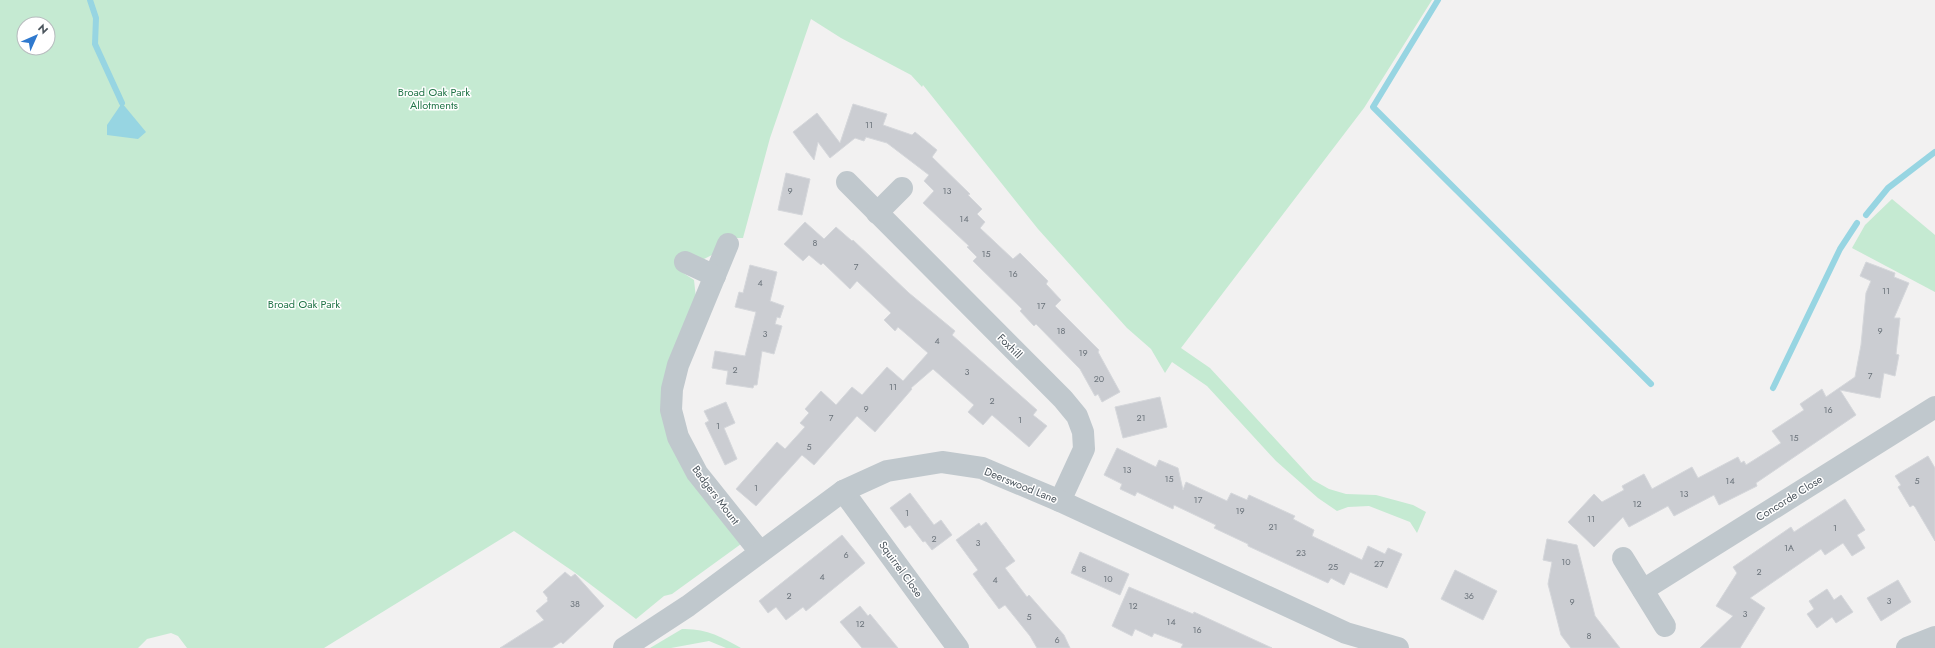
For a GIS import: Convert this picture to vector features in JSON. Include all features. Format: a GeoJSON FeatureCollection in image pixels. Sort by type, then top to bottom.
{"type":"FeatureCollection","features":[{"type":"Feature","properties":{"kind":"street","name":"Foxhill"},"geometry":{"type":"LineString","coordinates":[[847,182],[1063,399],[1077,416],[1083,432],[1084,449],[1060,500]]}},
{"type":"Feature","properties":{"kind":"street"},"geometry":{"type":"LineString","coordinates":[[877,213],[902,188]]}},
{"type":"Feature","properties":{"kind":"street","name":"Badgers Mount"},"geometry":{"type":"LineString","coordinates":[[728,244],[678,365],[672,389],[671,410],[678,437],[697,473],[760,552]]}},
{"type":"Feature","properties":{"kind":"street"},"geometry":{"type":"LineString","coordinates":[[685,262],[715,276]]}},
{"type":"Feature","properties":{"kind":"street","name":"Concorde Close"},"geometry":{"type":"LineString","coordinates":[[1643,590],[1935,407]]}},
{"type":"Feature","properties":{"kind":"street","name":"Deerswood Lane"},"geometry":{"type":"LineString","coordinates":[[624,648],[688,606],[843,491],[886,471],[942,462],[982,468],[1060,500],[1346,633],[1398,648]]}},
{"type":"Feature","properties":{"kind":"street","name":"Squirrel Close"},"geometry":{"type":"LineString","coordinates":[[843,491],[958,648]]}},
{"type":"Feature","properties":{"kind":"street"},"geometry":{"type":"LineString","coordinates":[[1623,558],[1666,626]]}},
{"type":"Feature","properties":{"kind":"street"},"geometry":{"type":"LineString","coordinates":[[1907,648],[1935,637]]}},
{"type":"Feature","properties":{"kind":"green space","name":"Broad Oak Park"},"geometry":{"type":"Polygon","coordinates":[[[0,0],[1432,0],[1364,108],[1181,348],[1210,368],[1313,480],[1329,489],[1346,494],[1376,495],[1413,505],[1426,512],[1417,533],[1410,522],[1369,506],[1348,507],[1337,511],[1318,498],[1276,461],[1207,386],[1172,362],[1165,373],[1151,349],[1127,328],[1038,229],[923,85],[922,87],[911,75],[841,38],[811,19],[770,138],[743,238],[722,238],[714,254],[702,260],[687,253],[677,269],[694,280],[696,298],[663,391],[741,544],[672,594],[664,596],[636,619],[574,572],[514,531],[324,648],[187,648],[178,636],[171,633],[147,639],[138,648],[0,648],[0,0]]]}},
{"type":"Feature","properties":{"kind":"green space"},"geometry":{"type":"Polygon","coordinates":[[[1892,199],[1935,235],[1935,292],[1852,248],[1865,225],[1892,199]]]}},
{"type":"Feature","properties":{"kind":"green space"},"geometry":{"type":"Polygon","coordinates":[[[682,629],[698,630],[713,634],[741,648],[726,648],[709,641],[671,648],[650,648],[682,629]]]}},
{"type":"Feature","properties":{"kind":"water"},"geometry":{"type":"Polygon","coordinates":[[[122,103],[146,132],[138,139],[107,135],[107,125],[122,103]]]}},
{"type":"Feature","properties":{"kind":"building"},"geometry":{"type":"Polygon","coordinates":[[[853,104],[887,114],[883,125],[912,135],[915,132],[937,150],[932,157],[970,194],[968,195],[982,209],[977,214],[985,222],[980,228],[1013,259],[1020,253],[1048,281],[1046,284],[1061,300],[1055,306],[1099,350],[1098,352],[1120,392],[1102,402],[1098,394],[1095,396],[1080,369],[1036,324],[1034,326],[1020,311],[1022,309],[973,261],[977,257],[967,247],[969,246],[923,203],[934,191],[924,181],[929,175],[887,143],[866,137],[864,141],[855,138],[830,158],[818,142],[814,160],[793,132],[817,113],[840,143],[853,104]]]}},
{"type":"Feature","properties":{"kind":"building"},"geometry":{"type":"Polygon","coordinates":[[[786,173],[810,179],[802,215],[778,210],[786,173]]]}},
{"type":"Feature","properties":{"kind":"building"},"geometry":{"type":"Polygon","coordinates":[[[805,222],[824,239],[836,227],[852,241],[853,240],[909,293],[955,331],[952,335],[1037,410],[1033,415],[1047,426],[1029,447],[992,415],[983,425],[968,412],[974,405],[933,369],[911,388],[912,389],[875,432],[857,416],[814,465],[802,455],[756,506],[736,489],[777,442],[785,449],[805,427],[800,423],[809,413],[805,409],[821,391],[836,405],[852,387],[862,395],[887,367],[903,381],[928,353],[898,327],[895,331],[884,320],[891,313],[857,281],[850,289],[823,263],[821,265],[809,255],[803,261],[784,244],[805,222]]]}},
{"type":"Feature","properties":{"kind":"building"},"geometry":{"type":"Polygon","coordinates":[[[1866,262],[1895,273],[1894,277],[1909,283],[1894,318],[1900,318],[1896,354],[1899,355],[1895,376],[1884,373],[1880,398],[1840,390],[1856,415],[1756,483],[1757,486],[1719,505],[1714,495],[1674,516],[1668,506],[1629,527],[1623,517],[1594,547],[1568,522],[1594,494],[1602,502],[1624,490],[1622,486],[1644,474],[1652,489],[1692,467],[1698,478],[1738,457],[1741,463],[1744,461],[1746,465],[1781,443],[1772,431],[1804,410],[1800,404],[1822,389],[1826,397],[1855,377],[1861,345],[1866,293],[1871,281],[1860,276],[1866,262]]]}},
{"type":"Feature","properties":{"kind":"building"},"geometry":{"type":"Polygon","coordinates":[[[750,265],[777,272],[770,301],[784,306],[780,318],[777,317],[775,324],[782,326],[774,354],[762,351],[757,385],[754,385],[753,388],[726,384],[728,371],[712,368],[715,351],[745,356],[756,312],[735,307],[739,292],[743,293],[750,265]]]}},
{"type":"Feature","properties":{"kind":"building"},"geometry":{"type":"Polygon","coordinates":[[[1160,397],[1167,427],[1123,438],[1115,407],[1160,397]]]}},
{"type":"Feature","properties":{"kind":"building"},"geometry":{"type":"Polygon","coordinates":[[[726,402],[735,423],[724,428],[737,459],[725,465],[705,423],[709,421],[704,411],[726,402]]]}},
{"type":"Feature","properties":{"kind":"building"},"geometry":{"type":"Polygon","coordinates":[[[1117,448],[1156,467],[1159,460],[1178,468],[1183,490],[1186,482],[1227,501],[1231,493],[1247,500],[1249,495],[1295,516],[1293,519],[1314,530],[1312,536],[1362,560],[1368,546],[1385,554],[1388,548],[1402,554],[1387,588],[1350,572],[1344,585],[1331,578],[1328,583],[1248,546],[1248,544],[1214,528],[1216,525],[1174,505],[1173,509],[1137,492],[1135,496],[1120,489],[1122,484],[1104,475],[1117,448]]]}},
{"type":"Feature","properties":{"kind":"building"},"geometry":{"type":"Polygon","coordinates":[[[1928,456],[1935,468],[1935,541],[1915,507],[1913,505],[1910,507],[1898,487],[1901,485],[1895,476],[1928,456]]]}},
{"type":"Feature","properties":{"kind":"building"},"geometry":{"type":"Polygon","coordinates":[[[910,493],[934,525],[941,520],[952,535],[932,550],[925,541],[923,542],[910,525],[905,528],[890,508],[910,493]]]}},
{"type":"Feature","properties":{"kind":"building"},"geometry":{"type":"Polygon","coordinates":[[[1845,499],[1865,530],[1857,535],[1865,548],[1852,556],[1843,543],[1825,555],[1821,549],[1750,598],[1765,608],[1740,648],[1700,648],[1733,616],[1716,606],[1737,573],[1733,567],[1791,527],[1794,532],[1845,499]]]}},
{"type":"Feature","properties":{"kind":"building"},"geometry":{"type":"Polygon","coordinates":[[[986,522],[1015,561],[1005,568],[1027,597],[1029,595],[1064,635],[1070,648],[1037,648],[1030,636],[1005,605],[999,609],[973,574],[978,570],[956,540],[979,523],[981,526],[986,522]]]}},
{"type":"Feature","properties":{"kind":"building"},"geometry":{"type":"Polygon","coordinates":[[[842,535],[865,563],[806,611],[803,607],[786,620],[776,607],[768,613],[759,601],[842,535]]]}},
{"type":"Feature","properties":{"kind":"building"},"geometry":{"type":"Polygon","coordinates":[[[1547,539],[1577,545],[1595,616],[1620,648],[1571,648],[1561,635],[1548,584],[1552,562],[1543,560],[1547,539]]]}},
{"type":"Feature","properties":{"kind":"building"},"geometry":{"type":"Polygon","coordinates":[[[1080,552],[1129,574],[1120,595],[1071,573],[1080,552]]]}},
{"type":"Feature","properties":{"kind":"building"},"geometry":{"type":"Polygon","coordinates":[[[1455,570],[1497,591],[1483,620],[1441,599],[1455,570]]]}},
{"type":"Feature","properties":{"kind":"building"},"geometry":{"type":"Polygon","coordinates":[[[565,572],[571,577],[575,574],[604,606],[563,644],[561,642],[552,648],[500,648],[544,620],[536,611],[548,601],[548,598],[543,592],[565,572]]]}},
{"type":"Feature","properties":{"kind":"building"},"geometry":{"type":"Polygon","coordinates":[[[1898,580],[1911,602],[1881,621],[1867,598],[1898,580]]]}},
{"type":"Feature","properties":{"kind":"building"},"geometry":{"type":"Polygon","coordinates":[[[1129,587],[1193,614],[1194,612],[1272,648],[1181,648],[1183,644],[1154,633],[1152,637],[1135,629],[1132,636],[1112,626],[1129,587]]]}},
{"type":"Feature","properties":{"kind":"building"},"geometry":{"type":"Polygon","coordinates":[[[1827,589],[1834,600],[1841,595],[1853,612],[1836,623],[1832,617],[1817,628],[1807,614],[1814,609],[1809,601],[1827,589]]]}},
{"type":"Feature","properties":{"kind":"building"},"geometry":{"type":"Polygon","coordinates":[[[860,606],[868,616],[870,614],[898,648],[862,648],[840,622],[860,606]]]}},
{"type":"Feature","properties":{"kind":"waterway"},"geometry":{"type":"LineString","coordinates":[[90,0],[96,18],[95,44],[122,103]]}},
{"type":"Feature","properties":{"kind":"waterway"},"geometry":{"type":"LineString","coordinates":[[1438,0],[1373,107],[1651,384]]}},
{"type":"Feature","properties":{"kind":"waterway"},"geometry":{"type":"LineString","coordinates":[[1866,215],[1888,188],[1935,152]]}},
{"type":"Feature","properties":{"kind":"waterway"},"geometry":{"type":"LineString","coordinates":[[1773,388],[1840,249],[1857,223]]}},
{"type":"Feature","properties":{"kind":"park label","name":"Broad Oak Park Allotments"},"geometry":{"type":"Point","coordinates":[434,98]}}]}
